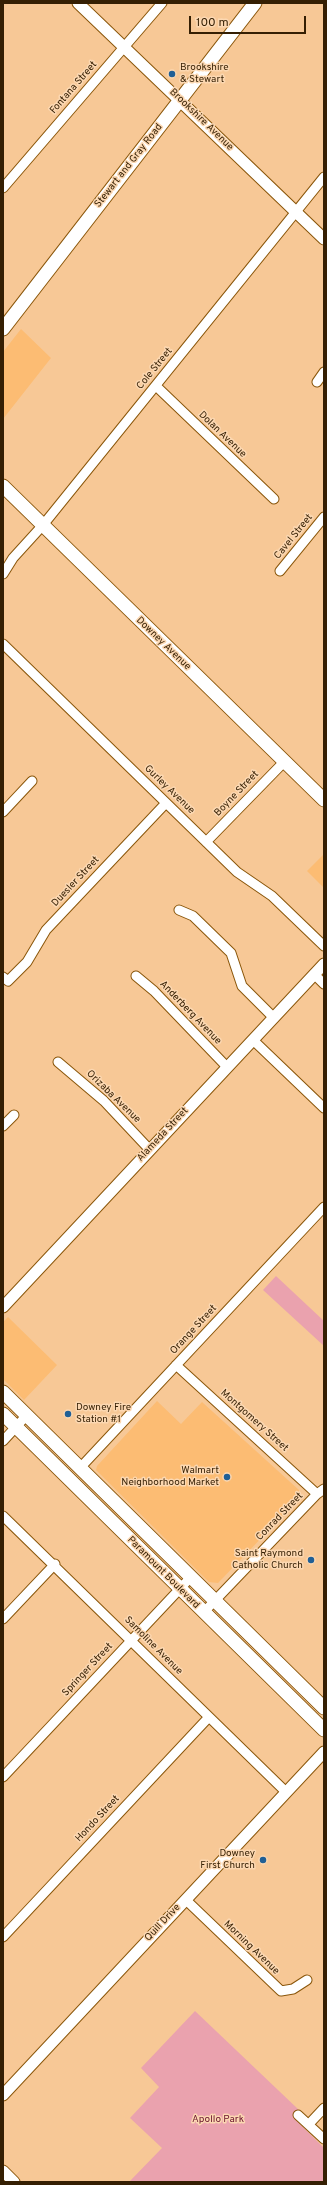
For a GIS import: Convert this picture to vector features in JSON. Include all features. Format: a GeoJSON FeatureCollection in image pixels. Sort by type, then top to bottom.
{"type":"FeatureCollection","features":[{"type":"Feature","properties":{"kind":"main road","name":"Stewart and Gray Road"},"geometry":{"type":"LineString","coordinates":[[3,329],[255,3]]}},
{"type":"Feature","properties":{"kind":"main road","name":"Downey Avenue"},"geometry":{"type":"LineString","coordinates":[[3,486],[324,800]]}},
{"type":"Feature","properties":{"kind":"main road","name":"Paramount Boulevard"},"geometry":{"type":"LineString","coordinates":[[3,1392],[214,1602],[324,1708]]}},
{"type":"Feature","properties":{"kind":"main road","name":"Paramount Boulevard"},"geometry":{"type":"LineString","coordinates":[[3,1414],[324,1730]]}},
{"type":"Feature","properties":{"kind":"main road"},"geometry":{"type":"LineString","coordinates":[[52,1463],[73,1470],[80,1468]]}},
{"type":"Feature","properties":{"kind":"street","name":"Brookshire Avenue"},"geometry":{"type":"LineString","coordinates":[[78,3],[297,211],[324,239]]}},
{"type":"Feature","properties":{"kind":"street","name":"Fontana Street"},"geometry":{"type":"LineString","coordinates":[[3,188],[162,3]]}},
{"type":"Feature","properties":{"kind":"street","name":"Cole Street"},"geometry":{"type":"LineString","coordinates":[[3,574],[13,558],[44,525],[324,177]]}},
{"type":"Feature","properties":{"kind":"street"},"geometry":{"type":"LineString","coordinates":[[317,382],[324,372]]}},
{"type":"Feature","properties":{"kind":"street","name":"Dolan Avenue"},"geometry":{"type":"LineString","coordinates":[[156,386],[274,499]]}},
{"type":"Feature","properties":{"kind":"street","name":"Cavel Street"},"geometry":{"type":"LineString","coordinates":[[280,571],[324,517]]}},
{"type":"Feature","properties":{"kind":"street","name":"Gurley Avenue"},"geometry":{"type":"LineString","coordinates":[[3,644],[240,875],[272,896],[324,946]]}},
{"type":"Feature","properties":{"kind":"street","name":"Boyne Street"},"geometry":{"type":"LineString","coordinates":[[206,842],[284,762]]}},
{"type":"Feature","properties":{"kind":"street"},"geometry":{"type":"LineString","coordinates":[[3,812],[32,781]]}},
{"type":"Feature","properties":{"kind":"street","name":"Duesler Street"},"geometry":{"type":"LineString","coordinates":[[5,979],[27,962],[46,930],[166,802]]}},
{"type":"Feature","properties":{"kind":"street"},"geometry":{"type":"LineString","coordinates":[[179,910],[193,916],[231,953],[242,986],[274,1018]]}},
{"type":"Feature","properties":{"kind":"street","name":"Alameda Street"},"geometry":{"type":"LineString","coordinates":[[3,1307],[324,964]]}},
{"type":"Feature","properties":{"kind":"street"},"geometry":{"type":"LineString","coordinates":[[314,974],[324,984]]}},
{"type":"Feature","properties":{"kind":"street","name":"Anderberg Avenue"},"geometry":{"type":"LineString","coordinates":[[136,976],[154,991],[227,1067]]}},
{"type":"Feature","properties":{"kind":"street"},"geometry":{"type":"LineString","coordinates":[[253,1040],[324,1108]]}},
{"type":"Feature","properties":{"kind":"street","name":"Orizaba Avenue"},"geometry":{"type":"LineString","coordinates":[[58,1062],[104,1101],[150,1150]]}},
{"type":"Feature","properties":{"kind":"street"},"geometry":{"type":"LineString","coordinates":[[3,1126],[14,1115]]}},
{"type":"Feature","properties":{"kind":"street","name":"Orange Street"},"geometry":{"type":"LineString","coordinates":[[80,1468],[324,1207]]}},
{"type":"Feature","properties":{"kind":"street"},"geometry":{"type":"LineString","coordinates":[[317,1215],[324,1221]]}},
{"type":"Feature","properties":{"kind":"street","name":"Montgomery Street"},"geometry":{"type":"LineString","coordinates":[[176,1365],[321,1491]]}},
{"type":"Feature","properties":{"kind":"street"},"geometry":{"type":"LineString","coordinates":[[3,1441],[27,1415]]}},
{"type":"Feature","properties":{"kind":"street","name":"Conrad Street"},"geometry":{"type":"LineString","coordinates":[[204,1613],[321,1491]]}},
{"type":"Feature","properties":{"kind":"street","name":"Samoline Avenue"},"geometry":{"type":"LineString","coordinates":[[3,1516],[132,1640],[286,1792]]}},
{"type":"Feature","properties":{"kind":"street"},"geometry":{"type":"LineString","coordinates":[[3,1619],[54,1564]]}},
{"type":"Feature","properties":{"kind":"street","name":"Springer Street"},"geometry":{"type":"LineString","coordinates":[[3,1777],[190,1578]]}},
{"type":"Feature","properties":{"kind":"street","name":"Hondo Street"},"geometry":{"type":"LineString","coordinates":[[3,1937],[209,1717]]}},
{"type":"Feature","properties":{"kind":"street","name":"Quill Drive"},"geometry":{"type":"LineString","coordinates":[[3,2095],[324,1752]]}},
{"type":"Feature","properties":{"kind":"street","name":"Morning Avenue"},"geometry":{"type":"LineString","coordinates":[[186,1900],[281,1991],[293,1988],[307,1980]]}},
{"type":"Feature","properties":{"kind":"street"},"geometry":{"type":"LineString","coordinates":[[309,2124],[324,2108]]}},
{"type":"Feature","properties":{"kind":"street"},"geometry":{"type":"LineString","coordinates":[[298,2115],[324,2139]]}},
{"type":"Feature","properties":{"kind":"street"},"geometry":{"type":"LineString","coordinates":[[3,2171],[14,2182]]}},
{"type":"Feature","properties":{"kind":"shaded area"},"geometry":{"type":"Polygon","coordinates":[[[21,329],[51,358],[3,419],[3,352],[21,329]]]}},
{"type":"Feature","properties":{"kind":"shaded area"},"geometry":{"type":"Polygon","coordinates":[[[324,854],[324,888],[307,871],[324,854]]]}},
{"type":"Feature","properties":{"kind":"shaded area"},"geometry":{"type":"Polygon","coordinates":[[[8,1317],[57,1365],[24,1400],[3,1379],[3,1322],[8,1317]]]}},
{"type":"Feature","properties":{"kind":"shaded area"},"geometry":{"type":"Polygon","coordinates":[[[157,1401],[181,1424],[202,1402],[299,1490],[298,1500],[218,1583],[209,1582],[96,1470],[97,1466],[157,1401]]]}},
{"type":"Feature","properties":{"kind":"green space"},"geometry":{"type":"Polygon","coordinates":[[[276,1276],[324,1321],[324,1346],[263,1290],[276,1276]]]}},
{"type":"Feature","properties":{"kind":"green space","name":"Apollo Park"},"geometry":{"type":"Polygon","coordinates":[[[195,2011],[299,2110],[293,2117],[324,2148],[324,2182],[129,2182],[162,2148],[130,2118],[159,2087],[141,2068],[195,2011]]]}},
{"type":"Feature","properties":{"kind":"place","name":"Brookshire & Stewart"},"geometry":{"type":"Point","coordinates":[172,74]}},
{"type":"Feature","properties":{"kind":"place","name":"Downey Fire Station #1"},"geometry":{"type":"Point","coordinates":[68,1414]}},
{"type":"Feature","properties":{"kind":"place","name":"Walmart Neighborhood Market"},"geometry":{"type":"Point","coordinates":[227,1477]}},
{"type":"Feature","properties":{"kind":"place","name":"Saint Raymond Catholic Church"},"geometry":{"type":"Point","coordinates":[311,1560]}},
{"type":"Feature","properties":{"kind":"place","name":"Downey First Church"},"geometry":{"type":"Point","coordinates":[263,1860]}}]}
